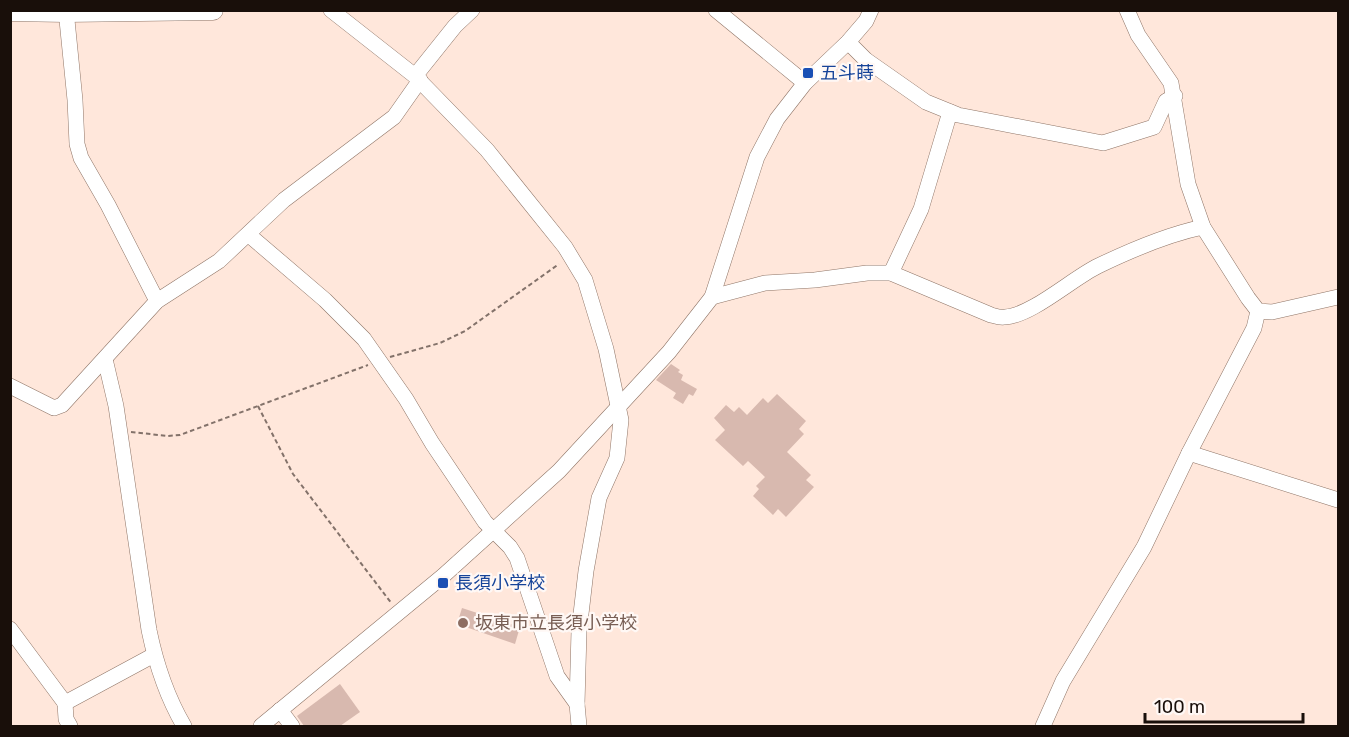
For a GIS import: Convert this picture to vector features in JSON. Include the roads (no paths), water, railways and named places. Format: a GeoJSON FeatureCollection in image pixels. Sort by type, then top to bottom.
{"type":"FeatureCollection","features":[{"type":"Feature","properties":{"kind":"main road"},"geometry":{"type":"LineString","coordinates":[[10,11],[213,10]]}},
{"type":"Feature","properties":{"kind":"street"},"geometry":{"type":"LineString","coordinates":[[331,10],[418,78],[487,150],[535,208],[571,256],[585,280],[615,383],[621,420],[617,458],[599,498],[586,571],[579,631],[577,704],[579,726]]}},
{"type":"Feature","properties":{"kind":"street"},"geometry":{"type":"LineString","coordinates":[[10,386],[54,408],[63,405],[158,301],[219,261],[284,200],[394,117],[455,26],[472,10]]}},
{"type":"Feature","properties":{"kind":"street"},"geometry":{"type":"LineString","coordinates":[[716,10],[805,83]]}},
{"type":"Feature","properties":{"kind":"street"},"geometry":{"type":"LineString","coordinates":[[261,726],[493,531],[559,471],[669,352],[712,297],[758,157],[777,119],[805,83],[848,42],[866,21],[871,10]]}},
{"type":"Feature","properties":{"kind":"street"},"geometry":{"type":"LineString","coordinates":[[1128,10],[1138,35],[1171,83],[1188,183],[1203,227],[1248,298],[1258,311],[1272,312],[1338,297]]}},
{"type":"Feature","properties":{"kind":"street"},"geometry":{"type":"LineString","coordinates":[[66,11],[77,144],[81,158],[158,301]]}},
{"type":"Feature","properties":{"kind":"street"},"geometry":{"type":"LineString","coordinates":[[848,42],[866,60],[891,78],[926,102],[950,112],[999,124],[1103,143],[1154,127],[1166,100],[1175,96]]}},
{"type":"Feature","properties":{"kind":"street"},"geometry":{"type":"LineString","coordinates":[[891,273],[921,209],[950,112]]}},
{"type":"Feature","properties":{"kind":"street"},"geometry":{"type":"LineString","coordinates":[[712,297],[765,283],[867,273],[891,273],[1003,318],[1015,316],[1097,267],[1184,231],[1203,227]]}},
{"type":"Feature","properties":{"kind":"street"},"geometry":{"type":"LineString","coordinates":[[249,235],[333,308],[364,339],[380,360],[485,522],[510,547],[517,558],[557,676],[577,704]]}},
{"type":"Feature","properties":{"kind":"street"},"geometry":{"type":"LineString","coordinates":[[1043,726],[1063,681],[1144,547],[1189,453],[1254,328],[1258,311]]}},
{"type":"Feature","properties":{"kind":"street"},"geometry":{"type":"LineString","coordinates":[[105,359],[120,430],[154,655],[184,726]]}},
{"type":"Feature","properties":{"kind":"street"},"geometry":{"type":"LineString","coordinates":[[1189,453],[1338,500]]}},
{"type":"Feature","properties":{"kind":"street"},"geometry":{"type":"LineString","coordinates":[[10,629],[65,703],[66,719],[70,726]]}},
{"type":"Feature","properties":{"kind":"street"},"geometry":{"type":"LineString","coordinates":[[65,703],[154,655]]}},
{"type":"Feature","properties":{"kind":"street"},"geometry":{"type":"LineString","coordinates":[[280,710],[292,726]]}},
{"type":"Feature","properties":{"kind":"place","name":"五斗蒔"},"geometry":{"type":"Point","coordinates":[808,73]}},
{"type":"Feature","properties":{"kind":"place","name":"長須小学校"},"geometry":{"type":"Point","coordinates":[443,583]}},
{"type":"Feature","properties":{"kind":"place","name":"坂東市立長須小学校"},"geometry":{"type":"Point","coordinates":[463,623]}}]}
